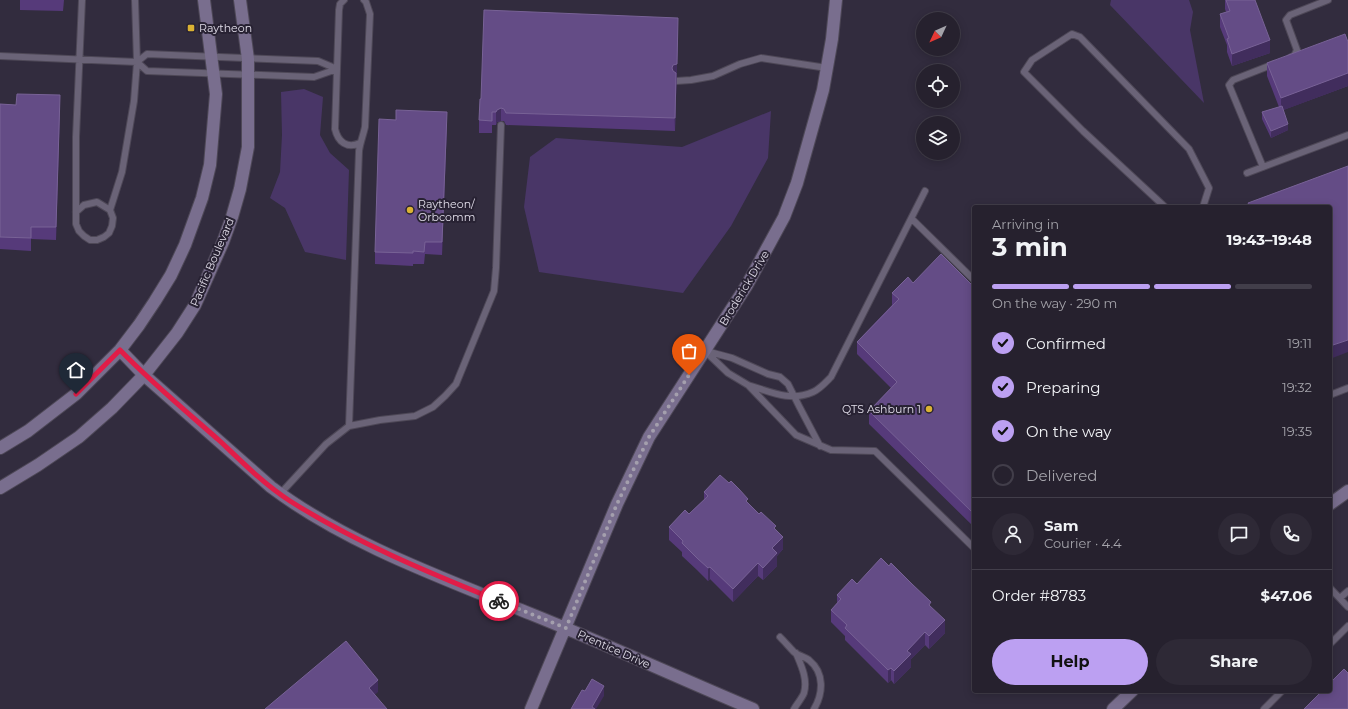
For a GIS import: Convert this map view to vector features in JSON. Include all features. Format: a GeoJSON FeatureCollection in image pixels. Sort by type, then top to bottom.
{"type":"FeatureCollection","features":[{"type":"Feature","properties":{"kind":"street"},"geometry":{"type":"LineString","coordinates":[[0,448],[28,431],[76,394],[120,350],[139,325],[171,275],[185,245],[196,218],[210,164],[216,94],[204,0]]}},
{"type":"Feature","properties":{"kind":"street","name":"Pacific Boulevard"},"geometry":{"type":"LineString","coordinates":[[0,488],[38,465],[79,437],[112,408],[144,375],[177,333],[195,305],[223,242],[232,217],[240,189],[248,147],[249,74],[240,0]]}},
{"type":"Feature","properties":{"kind":"street","name":"Broderick Drive"},"geometry":{"type":"LineString","coordinates":[[531,709],[617,504],[649,437],[747,285],[784,217],[797,183],[823,90],[836,0]]}},
{"type":"Feature","properties":{"kind":"street","name":"Prentice Drive"},"geometry":{"type":"LineString","coordinates":[[120,350],[144,375],[249,468],[280,494],[315,516],[389,554],[466,588],[566,628],[754,709]]}},
{"type":"Feature","properties":{"kind":"street"},"geometry":{"type":"LineString","coordinates":[[1332,503],[1348,492]]}},
{"type":"Feature","properties":{"kind":"street"},"geometry":{"type":"LineString","coordinates":[[1113,709],[1130,693]]}},
{"type":"Feature","properties":{"kind":"lane"},"geometry":{"type":"LineString","coordinates":[[82,0],[76,137],[76,224],[79,231],[90,240],[97,240],[104,237],[110,233],[112,226],[113,218],[110,210],[123,164],[134,101],[137,62],[135,0]]}},
{"type":"Feature","properties":{"kind":"lane"},"geometry":{"type":"LineString","coordinates":[[344,0],[340,4],[339,10],[335,129],[337,137],[343,144],[355,145],[360,143]]}},
{"type":"Feature","properties":{"kind":"lane"},"geometry":{"type":"LineString","coordinates":[[349,426],[360,143],[363,138],[365,127],[370,14],[364,0]]}},
{"type":"Feature","properties":{"kind":"lane"},"geometry":{"type":"LineString","coordinates":[[1287,59],[1294,56],[1297,50],[1286,20],[1290,15],[1328,0]]}},
{"type":"Feature","properties":{"kind":"lane"},"geometry":{"type":"LineString","coordinates":[[1164,205],[1083,131],[1024,72],[1032,60],[1072,34],[1080,36],[1189,149],[1209,188],[1204,205]]}},
{"type":"Feature","properties":{"kind":"lane"},"geometry":{"type":"LineString","coordinates":[[137,62],[148,54],[318,61],[337,69]]}},
{"type":"Feature","properties":{"kind":"lane"},"geometry":{"type":"LineString","coordinates":[[0,56],[137,62],[148,71],[314,77],[337,69]]}},
{"type":"Feature","properties":{"kind":"lane"},"geometry":{"type":"LineString","coordinates":[[676,81],[713,76],[740,64],[761,58],[827,68]]}},
{"type":"Feature","properties":{"kind":"lane"},"geometry":{"type":"LineString","coordinates":[[1263,167],[1229,85],[1233,80],[1280,61]]}},
{"type":"Feature","properties":{"kind":"lane"},"geometry":{"type":"LineString","coordinates":[[280,494],[326,444],[349,426],[380,420],[415,416],[433,407],[456,384],[494,291],[501,125]]}},
{"type":"Feature","properties":{"kind":"lane"},"geometry":{"type":"LineString","coordinates":[[1247,173],[1348,135]]}},
{"type":"Feature","properties":{"kind":"lane"},"geometry":{"type":"LineString","coordinates":[[704,350],[729,374],[748,385],[784,397],[814,392],[831,377],[925,191]]}},
{"type":"Feature","properties":{"kind":"lane"},"geometry":{"type":"LineString","coordinates":[[76,212],[84,205],[96,202],[110,210]]}},
{"type":"Feature","properties":{"kind":"lane"},"geometry":{"type":"LineString","coordinates":[[912,219],[972,278]]}},
{"type":"Feature","properties":{"kind":"lane"},"geometry":{"type":"LineString","coordinates":[[704,350],[732,358],[768,374],[780,377],[788,384],[798,406],[820,446]]}},
{"type":"Feature","properties":{"kind":"lane"},"geometry":{"type":"LineString","coordinates":[[748,385],[765,405],[796,435],[831,450],[875,451],[972,546]]}},
{"type":"Feature","properties":{"kind":"lane"},"geometry":{"type":"LineString","coordinates":[[1332,394],[1348,388]]}},
{"type":"Feature","properties":{"kind":"lane"},"geometry":{"type":"LineString","coordinates":[[1332,590],[1348,607]]}},
{"type":"Feature","properties":{"kind":"lane"},"geometry":{"type":"LineString","coordinates":[[1340,598],[1348,591]]}},
{"type":"Feature","properties":{"kind":"lane"},"geometry":{"type":"LineString","coordinates":[[1332,642],[1348,626]]}},
{"type":"Feature","properties":{"kind":"lane"},"geometry":{"type":"LineString","coordinates":[[780,637],[796,653],[810,660],[818,670],[821,681],[821,689],[814,709]]}},
{"type":"Feature","properties":{"kind":"lane"},"geometry":{"type":"LineString","coordinates":[[794,709],[803,694],[804,688],[803,671],[796,653]]}},
{"type":"Feature","properties":{"kind":"lane"},"geometry":{"type":"LineString","coordinates":[[1264,709],[1280,693]]}},
{"type":"Feature","properties":{"kind":"shaded area"},"geometry":{"type":"Polygon","coordinates":[[[1111,0],[1189,0],[1193,12],[1190,30],[1204,103],[1110,5],[1111,0]]]}},
{"type":"Feature","properties":{"kind":"shaded area"},"geometry":{"type":"Polygon","coordinates":[[[304,89],[323,97],[320,135],[330,153],[349,170],[346,260],[305,252],[285,208],[270,198],[280,172],[282,135],[281,92],[304,89]]]}},
{"type":"Feature","properties":{"kind":"shaded area"},"geometry":{"type":"Polygon","coordinates":[[[771,111],[768,158],[731,226],[683,293],[539,272],[524,207],[530,157],[556,138],[682,147],[771,111]]]}},
{"type":"Feature","properties":{"kind":"building"},"geometry":{"type":"Polygon","coordinates":[[[1226,0],[1255,0],[1270,40],[1232,54],[1227,39],[1229,38],[1220,14],[1230,11],[1226,0]]]}},
{"type":"Feature","properties":{"kind":"building"},"geometry":{"type":"Polygon","coordinates":[[[484,10],[678,18],[677,64],[673,65],[672,68],[676,73],[675,118],[506,113],[504,109],[501,108],[496,112],[492,112],[492,121],[479,120],[484,10]]]}},
{"type":"Feature","properties":{"kind":"building"},"geometry":{"type":"Polygon","coordinates":[[[1345,34],[1348,42],[1348,73],[1281,98],[1267,63],[1345,34]]]}},
{"type":"Feature","properties":{"kind":"building"},"geometry":{"type":"Polygon","coordinates":[[[17,94],[60,95],[56,227],[31,227],[31,238],[0,237],[0,104],[16,105],[17,94]]]}},
{"type":"Feature","properties":{"kind":"building"},"geometry":{"type":"Polygon","coordinates":[[[1282,106],[1288,124],[1271,131],[1262,112],[1282,106]]]}},
{"type":"Feature","properties":{"kind":"building","name":"Raytheon/ Orbcomm"},"geometry":{"type":"Polygon","coordinates":[[[396,110],[447,112],[442,242],[425,242],[424,252],[375,252],[379,119],[396,120],[396,110]]]}},
{"type":"Feature","properties":{"kind":"building"},"geometry":{"type":"Polygon","coordinates":[[[1348,166],[1348,340],[1332,345],[1332,205],[1249,205],[1248,203],[1348,166]]]}},
{"type":"Feature","properties":{"kind":"building","name":"QTS Ashburn 1"},"geometry":{"type":"Polygon","coordinates":[[[941,254],[972,285],[972,512],[869,411],[897,382],[857,342],[899,299],[892,293],[908,277],[913,283],[941,254]]]}},
{"type":"Feature","properties":{"kind":"building"},"geometry":{"type":"Polygon","coordinates":[[[720,475],[729,483],[731,481],[748,499],[746,501],[759,514],[761,512],[776,526],[774,528],[783,537],[772,548],[777,553],[763,568],[758,563],[733,589],[710,567],[708,568],[697,558],[669,527],[685,510],[689,514],[708,496],[704,492],[720,475]]]}},
{"type":"Feature","properties":{"kind":"building"},"geometry":{"type":"Polygon","coordinates":[[[881,558],[889,566],[891,563],[931,602],[929,605],[945,620],[929,636],[925,632],[907,651],[911,654],[894,671],[891,668],[888,670],[845,628],[847,625],[831,610],[841,599],[837,595],[852,579],[857,584],[881,558]]]}},
{"type":"Feature","properties":{"kind":"building"},"geometry":{"type":"Polygon","coordinates":[[[346,641],[378,680],[369,688],[387,709],[265,709],[346,641]]]}},
{"type":"Feature","properties":{"kind":"building"},"geometry":{"type":"Polygon","coordinates":[[[1344,669],[1348,673],[1348,709],[1304,709],[1320,693],[1332,693],[1332,681],[1344,669]]]}},
{"type":"Feature","properties":{"kind":"building"},"geometry":{"type":"Polygon","coordinates":[[[592,679],[604,686],[592,707],[595,709],[571,709],[582,690],[585,691],[592,679]]]}},
{"type":"Feature","properties":{"kind":"way so far"},"geometry":{"type":"LineString","coordinates":[[499,601],[566,628],[617,504],[649,437],[689,375]]}},
{"type":"Feature","properties":{"kind":"place","name":"Raytheon"},"geometry":{"type":"Point","coordinates":[191,28]}},
{"type":"Feature","properties":{"kind":"place","name":"Raytheon/ Orbcomm"},"geometry":{"type":"Point","coordinates":[410,210]}},
{"type":"Feature","properties":{"kind":"place","name":"QTS Ashburn 1"},"geometry":{"type":"Point","coordinates":[929,409]}},
{"type":"Feature","properties":{"kind":"route"},"geometry":{"type":"LineString","coordinates":[[76,394],[120,350],[144,375],[249,468],[289,501],[352,536],[389,554],[499,601]]}}]}
